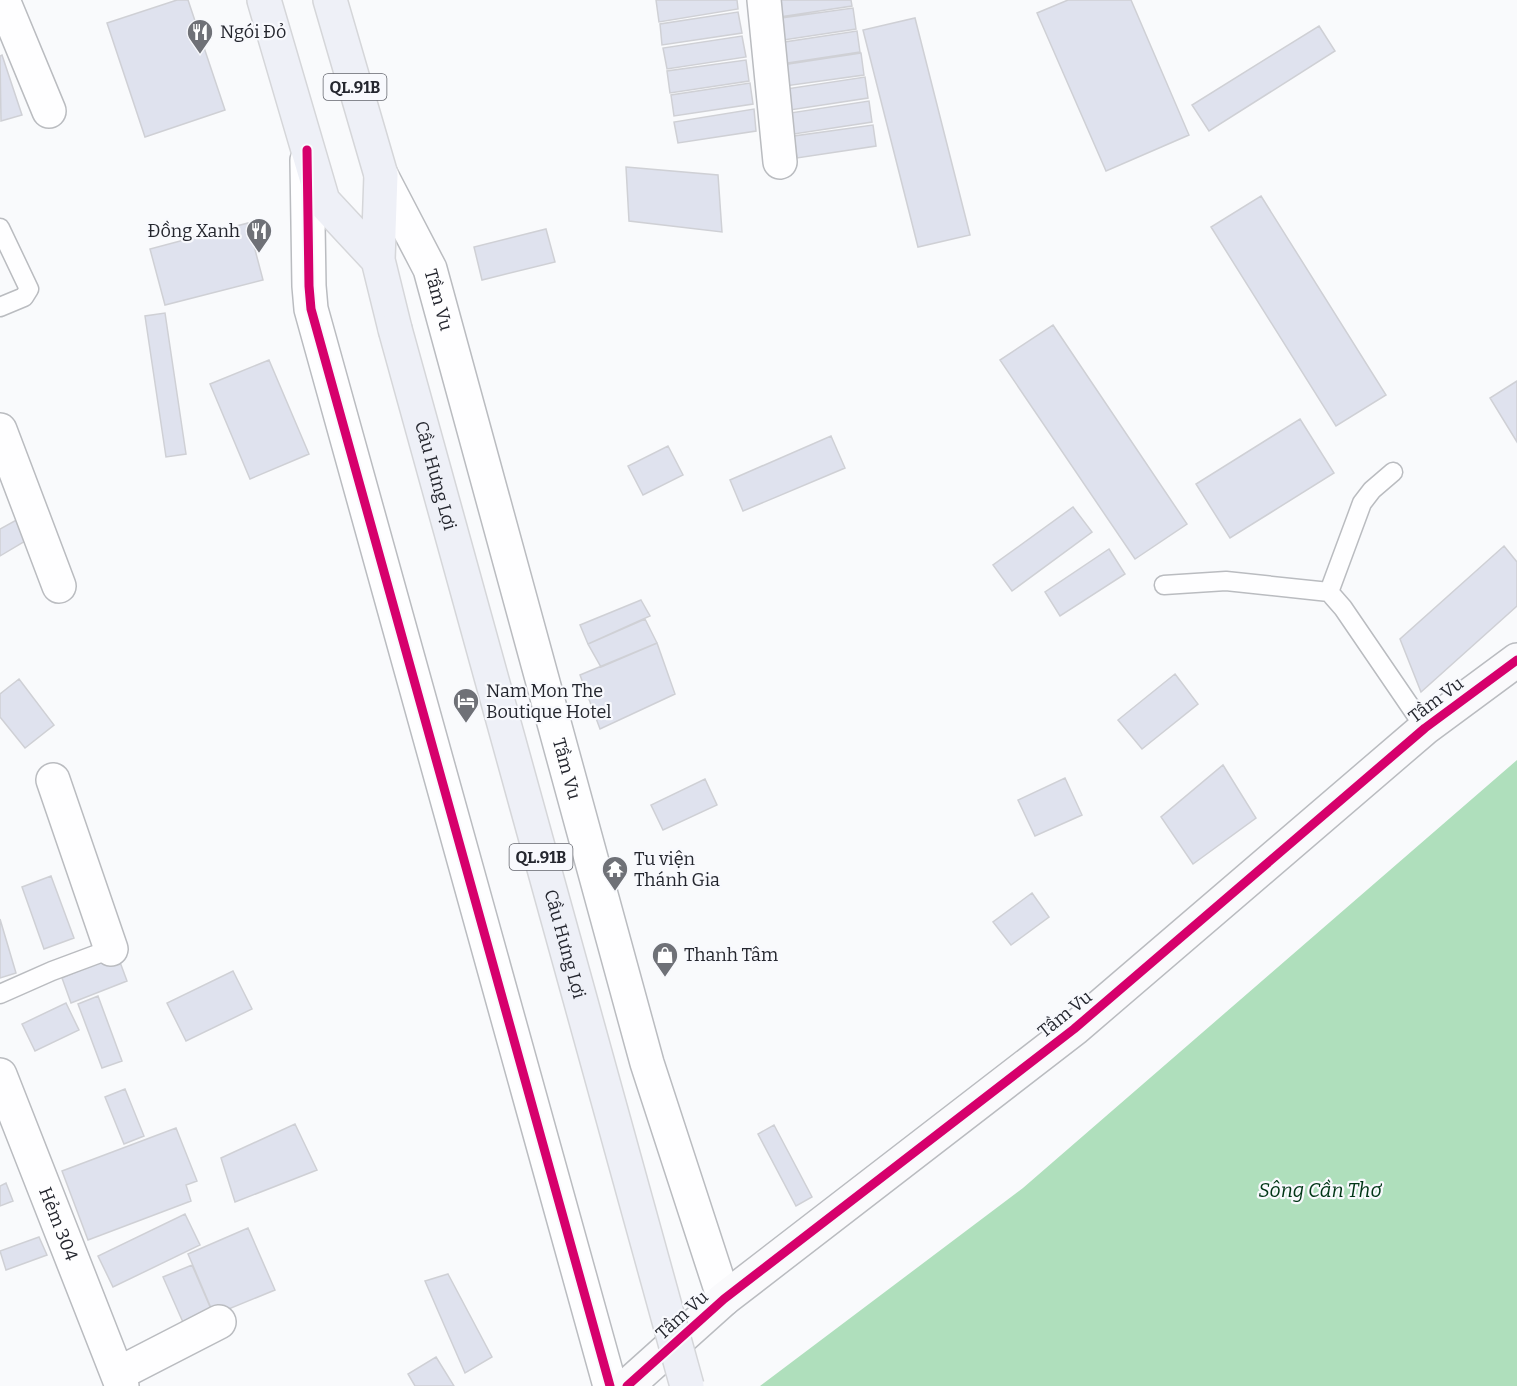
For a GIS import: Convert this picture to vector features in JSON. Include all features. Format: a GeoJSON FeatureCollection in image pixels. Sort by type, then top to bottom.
{"type":"FeatureCollection","features":[{"type":"Feature","properties":{"kind":"highway","name":"QL.91B"},"geometry":{"type":"LineString","coordinates":[[264,0],[323,201],[378,260]]}},
{"type":"Feature","properties":{"kind":"highway","name":"QL.91B"},"geometry":{"type":"LineString","coordinates":[[330,0],[381,175],[378,260]]}},
{"type":"Feature","properties":{"kind":"highway","name":"Cầu Hưng Lợi"},"geometry":{"type":"LineString","coordinates":[[378,260],[395,329],[687,1386]]}},
{"type":"Feature","properties":{"kind":"street"},"geometry":{"type":"LineString","coordinates":[[3,0],[49,111]]}},
{"type":"Feature","properties":{"kind":"street"},"geometry":{"type":"LineString","coordinates":[[764,0],[780,162]]}},
{"type":"Feature","properties":{"kind":"street"},"geometry":{"type":"LineString","coordinates":[[307,150],[311,309],[610,1386]]}},
{"type":"Feature","properties":{"kind":"street","name":"Tầm Vu"},"geometry":{"type":"LineString","coordinates":[[381,175],[430,269],[647,1063],[724,1299]]}},
{"type":"Feature","properties":{"kind":"street"},"geometry":{"type":"LineString","coordinates":[[0,430],[59,586]]}},
{"type":"Feature","properties":{"kind":"street","name":"Tầm Vu"},"geometry":{"type":"LineString","coordinates":[[627,1386],[724,1299],[1074,1029],[1425,728],[1517,660]]}},
{"type":"Feature","properties":{"kind":"street"},"geometry":{"type":"LineString","coordinates":[[53,780],[111,949]]}},
{"type":"Feature","properties":{"kind":"street","name":"Hẻm 304"},"geometry":{"type":"LineString","coordinates":[[0,1075],[120,1380],[219,1322]]}},
{"type":"Feature","properties":{"kind":"lane"},"geometry":{"type":"LineString","coordinates":[[0,228],[29,289],[24,297],[0,307]]}},
{"type":"Feature","properties":{"kind":"lane"},"geometry":{"type":"LineString","coordinates":[[1329,592],[1362,503],[1372,490],[1393,472]]}},
{"type":"Feature","properties":{"kind":"lane"},"geometry":{"type":"LineString","coordinates":[[1164,585],[1226,581],[1329,592],[1425,728]]}},
{"type":"Feature","properties":{"kind":"lane"},"geometry":{"type":"LineString","coordinates":[[0,994],[111,949]]}},
{"type":"Feature","properties":{"kind":"water","name":"Sông Cần Thơ"},"geometry":{"type":"Polygon","coordinates":[[[1517,760],[1517,1386],[760,1386],[1023,1188],[1517,760]]]}},
{"type":"Feature","properties":{"kind":"building"},"geometry":{"type":"Polygon","coordinates":[[[177,0],[188,0],[225,110],[145,137],[107,23],[177,0]]]}},
{"type":"Feature","properties":{"kind":"building"},"geometry":{"type":"Polygon","coordinates":[[[656,0],[737,0],[738,9],[659,22],[656,0]]]}},
{"type":"Feature","properties":{"kind":"building"},"geometry":{"type":"Polygon","coordinates":[[[771,0],[851,0],[852,6],[773,18],[771,0]]]}},
{"type":"Feature","properties":{"kind":"building"},"geometry":{"type":"Polygon","coordinates":[[[1068,0],[1131,0],[1189,135],[1106,171],[1037,13],[1068,0]]]}},
{"type":"Feature","properties":{"kind":"building"},"geometry":{"type":"Polygon","coordinates":[[[853,8],[856,29],[777,41],[774,19],[853,8]]]}},
{"type":"Feature","properties":{"kind":"building"},"geometry":{"type":"Polygon","coordinates":[[[738,12],[742,33],[662,45],[660,24],[738,12]]]}},
{"type":"Feature","properties":{"kind":"building"},"geometry":{"type":"Polygon","coordinates":[[[915,18],[970,235],[918,247],[863,30],[915,18]]]}},
{"type":"Feature","properties":{"kind":"building"},"geometry":{"type":"Polygon","coordinates":[[[1319,26],[1335,51],[1209,131],[1192,105],[1319,26]]]}},
{"type":"Feature","properties":{"kind":"building"},"geometry":{"type":"Polygon","coordinates":[[[857,31],[860,52],[781,64],[778,43],[857,31]]]}},
{"type":"Feature","properties":{"kind":"building"},"geometry":{"type":"Polygon","coordinates":[[[742,36],[746,57],[667,69],[663,48],[742,36]]]}},
{"type":"Feature","properties":{"kind":"building"},"geometry":{"type":"Polygon","coordinates":[[[861,53],[864,75],[785,86],[782,65],[861,53]]]}},
{"type":"Feature","properties":{"kind":"building"},"geometry":{"type":"Polygon","coordinates":[[[2,55],[22,115],[1,121],[0,56],[2,55]]]}},
{"type":"Feature","properties":{"kind":"building"},"geometry":{"type":"Polygon","coordinates":[[[746,60],[749,81],[670,93],[667,71],[746,60]]]}},
{"type":"Feature","properties":{"kind":"building"},"geometry":{"type":"Polygon","coordinates":[[[865,77],[868,98],[790,110],[786,89],[865,77]]]}},
{"type":"Feature","properties":{"kind":"building"},"geometry":{"type":"Polygon","coordinates":[[[750,83],[753,104],[674,116],[671,95],[750,83]]]}},
{"type":"Feature","properties":{"kind":"building"},"geometry":{"type":"Polygon","coordinates":[[[869,101],[872,122],[794,134],[790,113],[869,101]]]}},
{"type":"Feature","properties":{"kind":"building"},"geometry":{"type":"Polygon","coordinates":[[[754,109],[756,131],[678,143],[674,122],[754,109]]]}},
{"type":"Feature","properties":{"kind":"building"},"geometry":{"type":"Polygon","coordinates":[[[873,125],[876,146],[797,158],[794,136],[873,125]]]}},
{"type":"Feature","properties":{"kind":"building"},"geometry":{"type":"Polygon","coordinates":[[[626,167],[718,175],[722,232],[629,221],[626,167]]]}},
{"type":"Feature","properties":{"kind":"building"},"geometry":{"type":"Polygon","coordinates":[[[1261,196],[1386,395],[1336,426],[1211,227],[1261,196]]]}},
{"type":"Feature","properties":{"kind":"building"},"geometry":{"type":"Polygon","coordinates":[[[248,223],[263,280],[165,305],[150,249],[248,223]]]}},
{"type":"Feature","properties":{"kind":"building"},"geometry":{"type":"Polygon","coordinates":[[[546,229],[555,262],[482,280],[474,247],[546,229]]]}},
{"type":"Feature","properties":{"kind":"building"},"geometry":{"type":"Polygon","coordinates":[[[165,313],[186,454],[166,457],[145,316],[165,313]]]}},
{"type":"Feature","properties":{"kind":"building"},"geometry":{"type":"Polygon","coordinates":[[[1053,325],[1187,524],[1135,559],[1000,360],[1053,325]]]}},
{"type":"Feature","properties":{"kind":"building"},"geometry":{"type":"Polygon","coordinates":[[[269,360],[309,454],[250,479],[210,384],[269,360]]]}},
{"type":"Feature","properties":{"kind":"building"},"geometry":{"type":"Polygon","coordinates":[[[1517,381],[1517,442],[1490,398],[1517,381]]]}},
{"type":"Feature","properties":{"kind":"building"},"geometry":{"type":"Polygon","coordinates":[[[1300,419],[1334,473],[1230,538],[1196,484],[1300,419]]]}},
{"type":"Feature","properties":{"kind":"building"},"geometry":{"type":"Polygon","coordinates":[[[831,436],[845,468],[743,511],[730,480],[831,436]]]}},
{"type":"Feature","properties":{"kind":"building"},"geometry":{"type":"Polygon","coordinates":[[[668,446],[683,475],[643,495],[628,466],[668,446]]]}},
{"type":"Feature","properties":{"kind":"building"},"geometry":{"type":"Polygon","coordinates":[[[1073,507],[1092,532],[1012,591],[993,565],[1073,507]]]}},
{"type":"Feature","properties":{"kind":"building"},"geometry":{"type":"Polygon","coordinates":[[[20,518],[32,537],[0,556],[0,529],[20,518]]]}},
{"type":"Feature","properties":{"kind":"building"},"geometry":{"type":"Polygon","coordinates":[[[1504,546],[1517,562],[1517,606],[1421,692],[1400,639],[1504,546]]]}},
{"type":"Feature","properties":{"kind":"building"},"geometry":{"type":"Polygon","coordinates":[[[1109,549],[1125,574],[1060,616],[1045,592],[1109,549]]]}},
{"type":"Feature","properties":{"kind":"building"},"geometry":{"type":"Polygon","coordinates":[[[641,600],[650,616],[588,644],[580,625],[641,600]]]}},
{"type":"Feature","properties":{"kind":"building"},"geometry":{"type":"Polygon","coordinates":[[[645,619],[657,643],[601,667],[588,644],[645,619]]]}},
{"type":"Feature","properties":{"kind":"building"},"geometry":{"type":"Polygon","coordinates":[[[657,643],[675,694],[600,729],[580,675],[657,643]]]}},
{"type":"Feature","properties":{"kind":"building"},"geometry":{"type":"Polygon","coordinates":[[[1175,674],[1198,704],[1142,749],[1118,720],[1175,674]]]}},
{"type":"Feature","properties":{"kind":"building"},"geometry":{"type":"Polygon","coordinates":[[[19,679],[54,725],[25,748],[0,717],[0,694],[19,679]]]}},
{"type":"Feature","properties":{"kind":"building"},"geometry":{"type":"Polygon","coordinates":[[[1223,765],[1256,818],[1193,864],[1161,817],[1223,765]]]}},
{"type":"Feature","properties":{"kind":"building"},"geometry":{"type":"Polygon","coordinates":[[[1065,778],[1082,815],[1035,836],[1018,800],[1065,778]]]}},
{"type":"Feature","properties":{"kind":"building"},"geometry":{"type":"Polygon","coordinates":[[[705,779],[717,805],[663,830],[651,805],[705,779]]]}},
{"type":"Feature","properties":{"kind":"building"},"geometry":{"type":"Polygon","coordinates":[[[51,876],[74,938],[44,949],[22,887],[51,876]]]}},
{"type":"Feature","properties":{"kind":"building"},"geometry":{"type":"Polygon","coordinates":[[[1032,893],[1049,917],[1011,945],[993,922],[1032,893]]]}},
{"type":"Feature","properties":{"kind":"building"},"geometry":{"type":"Polygon","coordinates":[[[0,919],[16,973],[0,978],[0,919]]]}},
{"type":"Feature","properties":{"kind":"building"},"geometry":{"type":"Polygon","coordinates":[[[117,954],[127,981],[71,1003],[62,978],[117,954]]]}},
{"type":"Feature","properties":{"kind":"building"},"geometry":{"type":"Polygon","coordinates":[[[233,971],[252,1009],[186,1041],[167,1003],[233,971]]]}},
{"type":"Feature","properties":{"kind":"building"},"geometry":{"type":"Polygon","coordinates":[[[98,996],[122,1061],[102,1068],[78,1004],[98,996]]]}},
{"type":"Feature","properties":{"kind":"building"},"geometry":{"type":"Polygon","coordinates":[[[66,1003],[79,1030],[35,1051],[22,1024],[66,1003]]]}},
{"type":"Feature","properties":{"kind":"building"},"geometry":{"type":"Polygon","coordinates":[[[125,1089],[144,1136],[124,1144],[105,1097],[125,1089]]]}},
{"type":"Feature","properties":{"kind":"building"},"geometry":{"type":"Polygon","coordinates":[[[295,1124],[317,1170],[235,1202],[221,1158],[295,1124]]]}},
{"type":"Feature","properties":{"kind":"building"},"geometry":{"type":"Polygon","coordinates":[[[774,1125],[812,1197],[796,1206],[758,1134],[774,1125]]]}},
{"type":"Feature","properties":{"kind":"building"},"geometry":{"type":"Polygon","coordinates":[[[176,1128],[197,1181],[186,1185],[191,1201],[88,1240],[62,1171],[176,1128]]]}},
{"type":"Feature","properties":{"kind":"building"},"geometry":{"type":"Polygon","coordinates":[[[6,1183],[13,1201],[0,1206],[0,1186],[6,1183]]]}},
{"type":"Feature","properties":{"kind":"building"},"geometry":{"type":"Polygon","coordinates":[[[185,1214],[200,1245],[113,1287],[98,1256],[185,1214]]]}},
{"type":"Feature","properties":{"kind":"building"},"geometry":{"type":"Polygon","coordinates":[[[248,1228],[275,1290],[214,1315],[188,1254],[248,1228]]]}},
{"type":"Feature","properties":{"kind":"building"},"geometry":{"type":"Polygon","coordinates":[[[39,1237],[47,1255],[6,1270],[0,1251],[39,1237]]]}},
{"type":"Feature","properties":{"kind":"building"},"geometry":{"type":"Polygon","coordinates":[[[192,1265],[214,1316],[186,1329],[163,1277],[192,1265]]]}},
{"type":"Feature","properties":{"kind":"building"},"geometry":{"type":"Polygon","coordinates":[[[448,1274],[492,1357],[465,1373],[425,1281],[448,1274]]]}},
{"type":"Feature","properties":{"kind":"building"},"geometry":{"type":"Polygon","coordinates":[[[436,1357],[454,1386],[415,1386],[408,1374],[436,1357]]]}},
{"type":"Feature","properties":{"kind":"cycle path"},"geometry":{"type":"LineString","coordinates":[[307,150],[311,309],[610,1386]]}},
{"type":"Feature","properties":{"kind":"cycle path"},"geometry":{"type":"LineString","coordinates":[[627,1386],[724,1299],[1074,1029],[1425,728],[1517,660]]}},
{"type":"Feature","properties":{"kind":"place","name":"Ngói Đỏ"},"geometry":{"type":"Point","coordinates":[200,55]}},
{"type":"Feature","properties":{"kind":"place","name":"Đồng Xanh"},"geometry":{"type":"Point","coordinates":[259,254]}},
{"type":"Feature","properties":{"kind":"place","name":"Nam Mon The Boutique Hotel"},"geometry":{"type":"Point","coordinates":[466,724]}},
{"type":"Feature","properties":{"kind":"place","name":"Tu viện Thánh Gia"},"geometry":{"type":"Point","coordinates":[615,892]}},
{"type":"Feature","properties":{"kind":"place","name":"Thanh Tâm"},"geometry":{"type":"Point","coordinates":[665,978]}}]}
